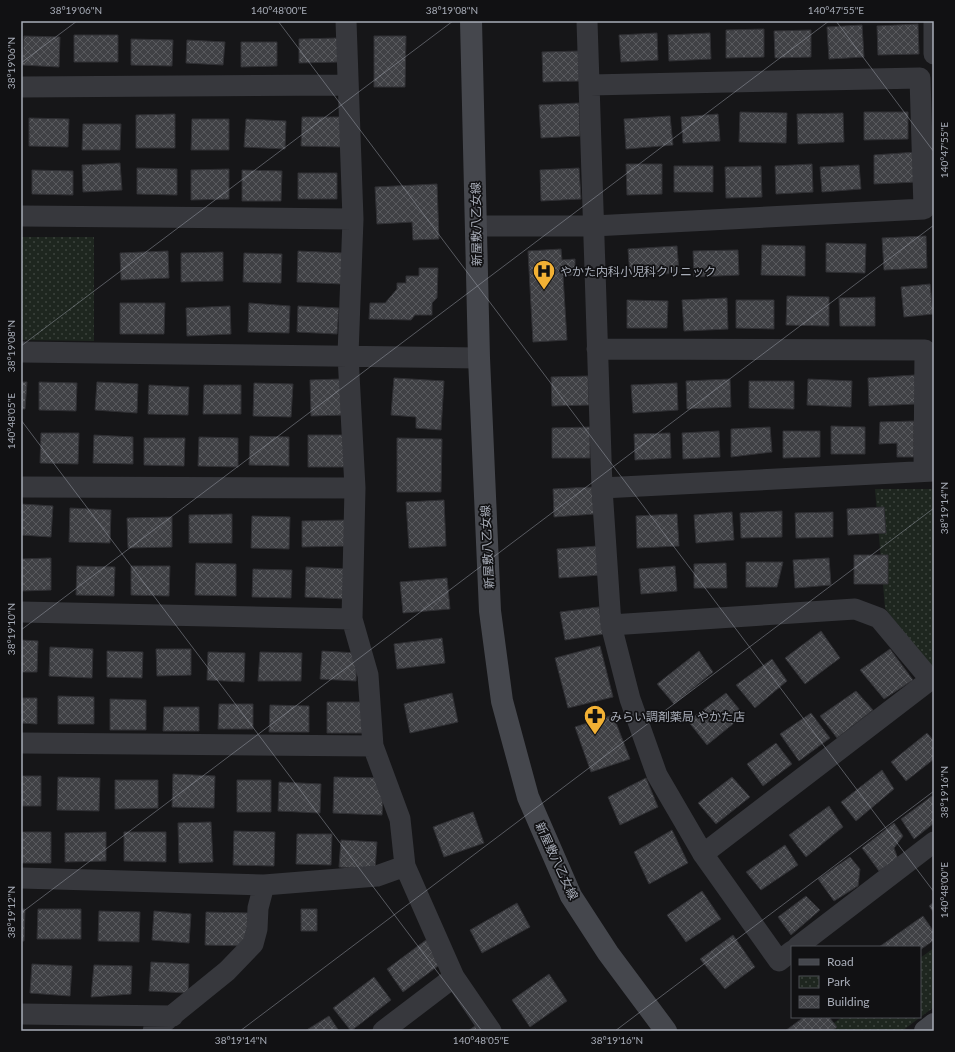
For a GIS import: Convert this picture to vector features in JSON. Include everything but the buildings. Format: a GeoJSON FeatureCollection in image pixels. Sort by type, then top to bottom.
{"type":"FeatureCollection","features":[{"type":"Feature","properties":{"kind":"street"},"geometry":{"type":"LineString","coordinates":[[346,21],[353,219],[348,355],[355,488],[352,619],[368,675],[373,746],[400,819],[405,866],[454,977],[491,1031]]}},
{"type":"Feature","properties":{"kind":"street","name":"新屋敷八乙女線"},"geometry":{"type":"LineString","coordinates":[[471,21],[479,358],[490,611],[501,694],[512,742],[528,797],[571,896],[608,953],[666,1031]]}},
{"type":"Feature","properties":{"kind":"street"},"geometry":{"type":"LineString","coordinates":[[587,21],[602,488],[611,625],[630,699],[657,775],[703,854],[779,961],[791,952]]}},
{"type":"Feature","properties":{"kind":"street"},"geometry":{"type":"LineString","coordinates":[[934,21],[934,54]]}},
{"type":"Feature","properties":{"kind":"street"},"geometry":{"type":"LineString","coordinates":[[477,226],[593,226],[924,209],[920,78],[590,85]]}},
{"type":"Feature","properties":{"kind":"street"},"geometry":{"type":"LineString","coordinates":[[21,87],[348,86]]}},
{"type":"Feature","properties":{"kind":"street"},"geometry":{"type":"LineString","coordinates":[[21,216],[353,219]]}},
{"type":"Feature","properties":{"kind":"street"},"geometry":{"type":"LineString","coordinates":[[597,349],[925,350],[929,470],[602,488]]}},
{"type":"Feature","properties":{"kind":"street"},"geometry":{"type":"LineString","coordinates":[[21,352],[348,355],[479,358]]}},
{"type":"Feature","properties":{"kind":"street"},"geometry":{"type":"LineString","coordinates":[[21,488],[355,488]]}},
{"type":"Feature","properties":{"kind":"street"},"geometry":{"type":"LineString","coordinates":[[611,625],[855,610],[879,618],[932,678],[703,854]]}},
{"type":"Feature","properties":{"kind":"street"},"geometry":{"type":"LineString","coordinates":[[21,612],[352,619]]}},
{"type":"Feature","properties":{"kind":"street"},"geometry":{"type":"LineString","coordinates":[[21,743],[373,746]]}},
{"type":"Feature","properties":{"kind":"street"},"geometry":{"type":"LineString","coordinates":[[798,946],[934,842]]}},
{"type":"Feature","properties":{"kind":"street"},"geometry":{"type":"LineString","coordinates":[[21,878],[264,884],[377,876],[405,866]]}},
{"type":"Feature","properties":{"kind":"street"},"geometry":{"type":"LineString","coordinates":[[152,1031],[173,1016],[227,971],[253,944],[257,929],[258,908],[264,884]]}},
{"type":"Feature","properties":{"kind":"street"},"geometry":{"type":"LineString","coordinates":[[383,1031],[454,977]]}},
{"type":"Feature","properties":{"kind":"street"},"geometry":{"type":"LineString","coordinates":[[21,1014],[173,1016]]}},
{"type":"Feature","properties":{"kind":"street"},"geometry":{"type":"LineString","coordinates":[[925,1031],[934,1024]]}},
{"type":"Feature","properties":{"kind":"green space"},"geometry":{"type":"Polygon","coordinates":[[[21,237],[94,237],[94,341],[21,340],[21,237]]]}},
{"type":"Feature","properties":{"kind":"green space"},"geometry":{"type":"Polygon","coordinates":[[[875,489],[934,489],[934,664],[929,668],[885,608],[875,489]]]}},
{"type":"Feature","properties":{"kind":"green space"},"geometry":{"type":"Polygon","coordinates":[[[934,948],[934,1007],[921,1017],[921,957],[934,948]]]}},
{"type":"Feature","properties":{"kind":"green space"},"geometry":{"type":"Polygon","coordinates":[[[841,1018],[919,1018],[902,1031],[823,1031],[841,1018]]]}},
{"type":"Feature","properties":{"kind":"place","name":"やかた内科小児科クリニック"},"geometry":{"type":"Point","coordinates":[544,290]}},
{"type":"Feature","properties":{"kind":"place","name":"みらい調剤薬局 やかた店"},"geometry":{"type":"Point","coordinates":[595,736]}}]}
